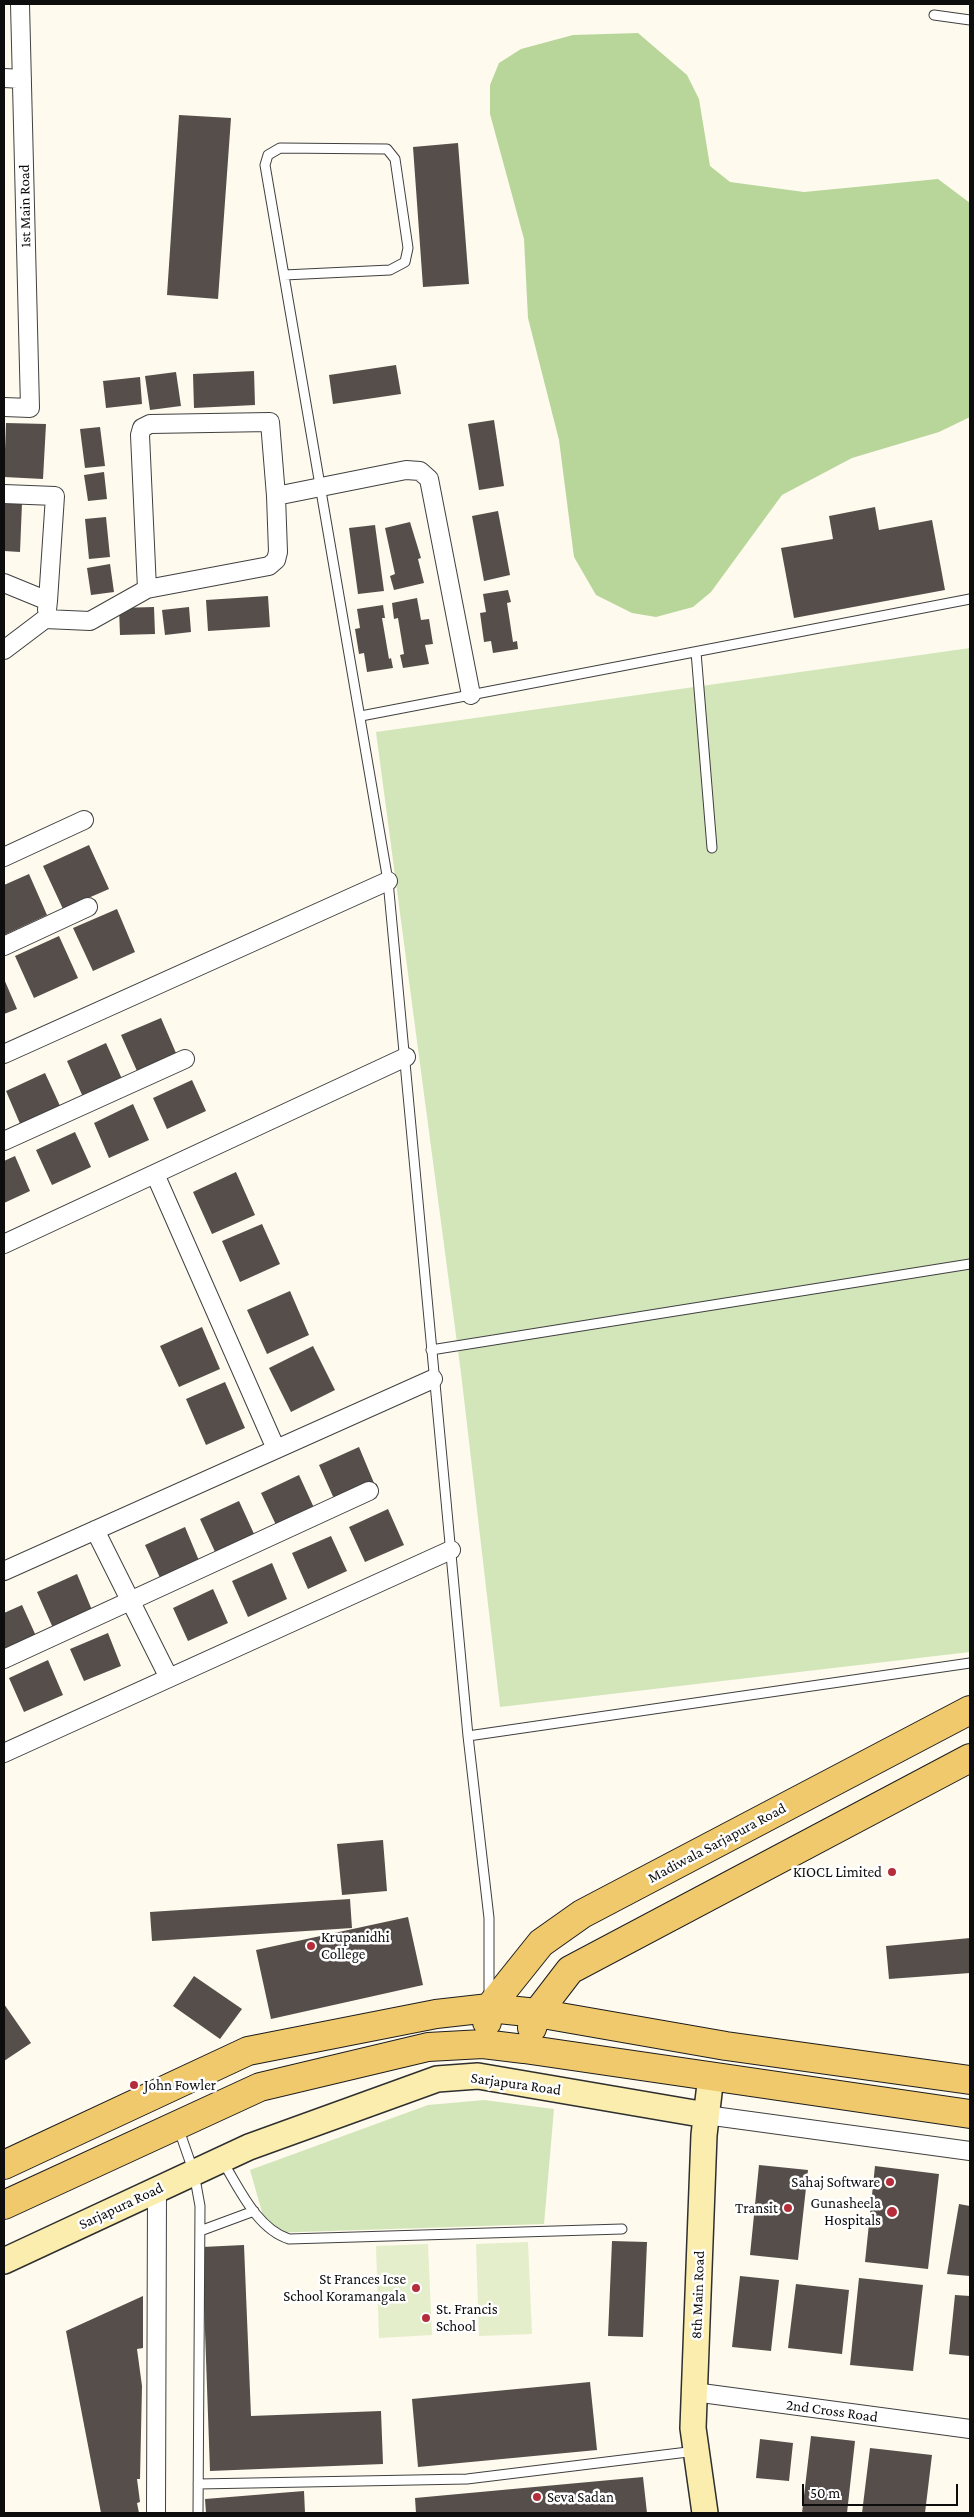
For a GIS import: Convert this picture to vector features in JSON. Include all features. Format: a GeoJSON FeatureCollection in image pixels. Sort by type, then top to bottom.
{"type":"FeatureCollection","features":[{"type":"Feature","properties":{"kind":"main road","name":"Madiwala Sarjapura Road"},"geometry":{"type":"LineString","coordinates":[[489,2008],[541,1943],[582,1914],[970,1710]]}},
{"type":"Feature","properties":{"kind":"main road"},"geometry":{"type":"LineString","coordinates":[[524,2049],[537,2013],[570,1970],[970,1758]]}},
{"type":"Feature","properties":{"kind":"main road"},"geometry":{"type":"LineString","coordinates":[[483,2044],[489,2008]]}},
{"type":"Feature","properties":{"kind":"main road"},"geometry":{"type":"LineString","coordinates":[[4,2165],[248,2051],[436,2014],[489,2008],[537,2013],[726,2046],[970,2080]]}},
{"type":"Feature","properties":{"kind":"main road"},"geometry":{"type":"LineString","coordinates":[[4,2205],[260,2087],[428,2047],[483,2044],[524,2049],[970,2114]]}},
{"type":"Feature","properties":{"kind":"street","name":"1st Main Road"},"geometry":{"type":"LineString","coordinates":[[4,407],[30,408],[20,4]]}},
{"type":"Feature","properties":{"kind":"street"},"geometry":{"type":"LineString","coordinates":[[4,78],[22,79]]}},
{"type":"Feature","properties":{"kind":"street"},"geometry":{"type":"LineString","coordinates":[[4,650],[45,619],[90,621],[147,589],[269,566],[276,560],[278,552],[276,496],[270,422],[150,424],[142,428],[140,435],[147,589]]}},
{"type":"Feature","properties":{"kind":"street"},"geometry":{"type":"LineString","coordinates":[[276,496],[406,470],[420,472],[429,479],[471,695]]}},
{"type":"Feature","properties":{"kind":"street"},"geometry":{"type":"LineString","coordinates":[[4,494],[55,496],[48,601],[45,619]]}},
{"type":"Feature","properties":{"kind":"street"},"geometry":{"type":"LineString","coordinates":[[4,583],[48,601]]}},
{"type":"Feature","properties":{"kind":"street"},"geometry":{"type":"LineString","coordinates":[[4,857],[84,820]]}},
{"type":"Feature","properties":{"kind":"street"},"geometry":{"type":"LineString","coordinates":[[4,1054],[388,881]]}},
{"type":"Feature","properties":{"kind":"street"},"geometry":{"type":"LineString","coordinates":[[4,946],[88,907]]}},
{"type":"Feature","properties":{"kind":"street"},"geometry":{"type":"LineString","coordinates":[[4,1244],[406,1057]]}},
{"type":"Feature","properties":{"kind":"street"},"geometry":{"type":"LineString","coordinates":[[4,1141],[185,1059]]}},
{"type":"Feature","properties":{"kind":"street"},"geometry":{"type":"LineString","coordinates":[[155,1174],[276,1449]]}},
{"type":"Feature","properties":{"kind":"street"},"geometry":{"type":"LineString","coordinates":[[4,1571],[433,1379]]}},
{"type":"Feature","properties":{"kind":"street"},"geometry":{"type":"LineString","coordinates":[[4,1659],[369,1491]]}},
{"type":"Feature","properties":{"kind":"street"},"geometry":{"type":"LineString","coordinates":[[95,1530],[169,1678]]}},
{"type":"Feature","properties":{"kind":"street"},"geometry":{"type":"LineString","coordinates":[[4,1753],[451,1550]]}},
{"type":"Feature","properties":{"kind":"street","name":"Sarjapura Road"},"geometry":{"type":"LineString","coordinates":[[4,2261],[249,2146],[437,2079],[478,2076],[706,2115],[970,2151]]}},
{"type":"Feature","properties":{"kind":"street","name":"8th Main Road"},"geometry":{"type":"LineString","coordinates":[[705,2513],[693,2428],[706,2115],[711,2076]]}},
{"type":"Feature","properties":{"kind":"street"},"geometry":{"type":"LineString","coordinates":[[156,2513],[157,2190]]}},
{"type":"Feature","properties":{"kind":"street","name":"2nd Cross Road"},"geometry":{"type":"LineString","coordinates":[[694,2392],[970,2429]]}},
{"type":"Feature","properties":{"kind":"lane"},"geometry":{"type":"LineString","coordinates":[[934,15],[970,20]]}},
{"type":"Feature","properties":{"kind":"lane"},"geometry":{"type":"LineString","coordinates":[[284,275],[390,270],[405,262],[408,248],[395,159],[387,149],[280,148],[268,154],[265,165],[388,881],[406,1057],[433,1379],[468,1736],[490,1918],[489,2008]]}},
{"type":"Feature","properties":{"kind":"lane"},"geometry":{"type":"LineString","coordinates":[[361,716],[970,599]]}},
{"type":"Feature","properties":{"kind":"lane"},"geometry":{"type":"LineString","coordinates":[[696,652],[712,848]]}},
{"type":"Feature","properties":{"kind":"lane"},"geometry":{"type":"LineString","coordinates":[[431,1350],[970,1264]]}},
{"type":"Feature","properties":{"kind":"lane"},"geometry":{"type":"LineString","coordinates":[[468,1736],[970,1663]]}},
{"type":"Feature","properties":{"kind":"lane"},"geometry":{"type":"LineString","coordinates":[[177,2125],[194,2173],[200,2206],[198,2513]]}},
{"type":"Feature","properties":{"kind":"lane"},"geometry":{"type":"LineString","coordinates":[[222,2160],[254,2211],[280,2236],[299,2240],[622,2229]]}},
{"type":"Feature","properties":{"kind":"lane"},"geometry":{"type":"LineString","coordinates":[[200,2231],[254,2211]]}},
{"type":"Feature","properties":{"kind":"lane"},"geometry":{"type":"LineString","coordinates":[[198,2484],[467,2479],[696,2451]]}},
{"type":"Feature","properties":{"kind":"green space"},"geometry":{"type":"Polygon","coordinates":[[[638,33],[687,75],[699,99],[710,166],[730,182],[804,192],[938,179],[970,203],[970,417],[939,432],[852,458],[782,495],[711,592],[693,607],[656,617],[632,613],[596,595],[574,557],[559,440],[528,318],[524,239],[490,114],[490,85],[499,63],[521,49],[573,35],[638,33]]]}},
{"type":"Feature","properties":{"kind":"green space"},"geometry":{"type":"Polygon","coordinates":[[[970,648],[970,1652],[500,1707],[461,1373],[376,732],[970,648]]]}},
{"type":"Feature","properties":{"kind":"green space"},"geometry":{"type":"Polygon","coordinates":[[[484,2100],[554,2109],[544,2224],[268,2233],[250,2170],[428,2105],[484,2100]]]}},
{"type":"Feature","properties":{"kind":"green space"},"geometry":{"type":"Polygon","coordinates":[[[528,2242],[532,2334],[479,2336],[476,2244],[528,2242]]]}},
{"type":"Feature","properties":{"kind":"green space"},"geometry":{"type":"Polygon","coordinates":[[[428,2244],[432,2335],[379,2338],[376,2246],[428,2244]]]}},
{"type":"Feature","properties":{"kind":"building"},"geometry":{"type":"Polygon","coordinates":[[[179,115],[231,118],[218,299],[167,295],[179,115]]]}},
{"type":"Feature","properties":{"kind":"building"},"geometry":{"type":"Polygon","coordinates":[[[458,143],[469,284],[423,287],[413,147],[458,143]]]}},
{"type":"Feature","properties":{"kind":"building"},"geometry":{"type":"Polygon","coordinates":[[[396,365],[401,394],[333,404],[329,375],[396,365]]]}},
{"type":"Feature","properties":{"kind":"building"},"geometry":{"type":"Polygon","coordinates":[[[254,371],[255,405],[194,408],[193,374],[254,371]]]}},
{"type":"Feature","properties":{"kind":"building"},"geometry":{"type":"Polygon","coordinates":[[[176,372],[181,406],[150,410],[145,376],[176,372]]]}},
{"type":"Feature","properties":{"kind":"building"},"geometry":{"type":"Polygon","coordinates":[[[140,377],[142,404],[106,408],[103,381],[140,377]]]}},
{"type":"Feature","properties":{"kind":"building"},"geometry":{"type":"Polygon","coordinates":[[[494,420],[504,486],[479,490],[468,424],[494,420]]]}},
{"type":"Feature","properties":{"kind":"building"},"geometry":{"type":"Polygon","coordinates":[[[6,423],[46,424],[43,479],[4,477],[6,423]]]}},
{"type":"Feature","properties":{"kind":"building"},"geometry":{"type":"Polygon","coordinates":[[[100,427],[105,466],[85,468],[80,429],[100,427]]]}},
{"type":"Feature","properties":{"kind":"building"},"geometry":{"type":"Polygon","coordinates":[[[104,472],[107,499],[88,501],[84,475],[104,472]]]}},
{"type":"Feature","properties":{"kind":"building"},"geometry":{"type":"Polygon","coordinates":[[[4,502],[22,503],[20,552],[4,551],[4,502]]]}},
{"type":"Feature","properties":{"kind":"building"},"geometry":{"type":"Polygon","coordinates":[[[875,507],[879,530],[932,520],[945,590],[794,618],[781,548],[833,539],[829,516],[875,507]]]}},
{"type":"Feature","properties":{"kind":"building"},"geometry":{"type":"Polygon","coordinates":[[[498,511],[510,575],[484,581],[472,516],[498,511]]]}},
{"type":"Feature","properties":{"kind":"building"},"geometry":{"type":"Polygon","coordinates":[[[106,517],[110,557],[89,559],[85,519],[106,517]]]}},
{"type":"Feature","properties":{"kind":"building"},"geometry":{"type":"Polygon","coordinates":[[[410,522],[421,558],[418,559],[424,583],[394,590],[390,576],[395,574],[385,528],[410,522]]]}},
{"type":"Feature","properties":{"kind":"building"},"geometry":{"type":"Polygon","coordinates":[[[375,525],[384,591],[358,594],[349,528],[375,525]]]}},
{"type":"Feature","properties":{"kind":"building"},"geometry":{"type":"Polygon","coordinates":[[[110,564],[114,592],[91,595],[87,568],[110,564]]]}},
{"type":"Feature","properties":{"kind":"building"},"geometry":{"type":"Polygon","coordinates":[[[508,590],[511,602],[507,603],[513,642],[517,641],[518,649],[493,653],[491,641],[484,642],[480,613],[486,612],[483,594],[508,590]]]}},
{"type":"Feature","properties":{"kind":"building"},"geometry":{"type":"Polygon","coordinates":[[[268,596],[270,627],[208,631],[206,600],[268,596]]]}},
{"type":"Feature","properties":{"kind":"building"},"geometry":{"type":"Polygon","coordinates":[[[417,598],[421,620],[429,619],[433,644],[425,645],[429,664],[403,668],[400,655],[404,654],[398,618],[394,619],[392,603],[417,598]]]}},
{"type":"Feature","properties":{"kind":"building"},"geometry":{"type":"Polygon","coordinates":[[[383,605],[385,618],[382,618],[389,659],[391,658],[393,668],[367,672],[364,653],[359,654],[355,629],[360,628],[357,609],[383,605]]]}},
{"type":"Feature","properties":{"kind":"building"},"geometry":{"type":"Polygon","coordinates":[[[154,607],[155,634],[120,635],[119,608],[154,607]]]}},
{"type":"Feature","properties":{"kind":"building"},"geometry":{"type":"Polygon","coordinates":[[[189,607],[191,632],[165,635],[162,610],[189,607]]]}},
{"type":"Feature","properties":{"kind":"building"},"geometry":{"type":"Polygon","coordinates":[[[89,845],[109,889],[63,909],[43,866],[89,845]]]}},
{"type":"Feature","properties":{"kind":"building"},"geometry":{"type":"Polygon","coordinates":[[[29,874],[47,915],[4,935],[4,885],[29,874]]]}},
{"type":"Feature","properties":{"kind":"building"},"geometry":{"type":"Polygon","coordinates":[[[117,909],[135,952],[93,971],[73,928],[117,909]]]}},
{"type":"Feature","properties":{"kind":"building"},"geometry":{"type":"Polygon","coordinates":[[[59,936],[78,978],[34,998],[15,956],[59,936]]]}},
{"type":"Feature","properties":{"kind":"building"},"geometry":{"type":"Polygon","coordinates":[[[4,979],[17,1009],[4,1014],[4,979]]]}},
{"type":"Feature","properties":{"kind":"building"},"geometry":{"type":"Polygon","coordinates":[[[161,1018],[176,1053],[137,1071],[121,1035],[161,1018]]]}},
{"type":"Feature","properties":{"kind":"building"},"geometry":{"type":"Polygon","coordinates":[[[106,1043],[122,1079],[83,1097],[67,1061],[106,1043]]]}},
{"type":"Feature","properties":{"kind":"building"},"geometry":{"type":"Polygon","coordinates":[[[45,1073],[61,1108],[21,1126],[6,1091],[45,1073]]]}},
{"type":"Feature","properties":{"kind":"building"},"geometry":{"type":"Polygon","coordinates":[[[192,1080],[206,1111],[167,1129],[153,1098],[192,1080]]]}},
{"type":"Feature","properties":{"kind":"building"},"geometry":{"type":"Polygon","coordinates":[[[133,1104],[149,1140],[109,1158],[94,1123],[133,1104]]]}},
{"type":"Feature","properties":{"kind":"building"},"geometry":{"type":"Polygon","coordinates":[[[75,1132],[91,1167],[52,1185],[36,1150],[75,1132]]]}},
{"type":"Feature","properties":{"kind":"building"},"geometry":{"type":"Polygon","coordinates":[[[15,1156],[30,1191],[4,1203],[4,1161],[15,1156]]]}},
{"type":"Feature","properties":{"kind":"building"},"geometry":{"type":"Polygon","coordinates":[[[236,1172],[255,1215],[212,1234],[193,1192],[236,1172]]]}},
{"type":"Feature","properties":{"kind":"building"},"geometry":{"type":"Polygon","coordinates":[[[262,1224],[280,1264],[240,1282],[222,1241],[262,1224]]]}},
{"type":"Feature","properties":{"kind":"building"},"geometry":{"type":"Polygon","coordinates":[[[290,1291],[309,1335],[267,1354],[247,1310],[290,1291]]]}},
{"type":"Feature","properties":{"kind":"building"},"geometry":{"type":"Polygon","coordinates":[[[202,1327],[220,1369],[179,1387],[160,1346],[202,1327]]]}},
{"type":"Feature","properties":{"kind":"building"},"geometry":{"type":"Polygon","coordinates":[[[313,1346],[335,1390],[291,1412],[269,1368],[313,1346]]]}},
{"type":"Feature","properties":{"kind":"building"},"geometry":{"type":"Polygon","coordinates":[[[225,1382],[245,1428],[206,1445],[186,1399],[225,1382]]]}},
{"type":"Feature","properties":{"kind":"building"},"geometry":{"type":"Polygon","coordinates":[[[359,1447],[374,1483],[335,1501],[319,1465],[359,1447]]]}},
{"type":"Feature","properties":{"kind":"building"},"geometry":{"type":"Polygon","coordinates":[[[299,1475],[315,1510],[277,1527],[261,1493],[299,1475]]]}},
{"type":"Feature","properties":{"kind":"building"},"geometry":{"type":"Polygon","coordinates":[[[239,1501],[255,1536],[216,1554],[200,1519],[239,1501]]]}},
{"type":"Feature","properties":{"kind":"building"},"geometry":{"type":"Polygon","coordinates":[[[388,1509],[404,1545],[365,1562],[349,1527],[388,1509]]]}},
{"type":"Feature","properties":{"kind":"building"},"geometry":{"type":"Polygon","coordinates":[[[185,1527],[200,1563],[161,1580],[145,1545],[185,1527]]]}},
{"type":"Feature","properties":{"kind":"building"},"geometry":{"type":"Polygon","coordinates":[[[331,1536],[347,1571],[308,1589],[292,1553],[331,1536]]]}},
{"type":"Feature","properties":{"kind":"building"},"geometry":{"type":"Polygon","coordinates":[[[272,1563],[287,1599],[248,1617],[232,1581],[272,1563]]]}},
{"type":"Feature","properties":{"kind":"building"},"geometry":{"type":"Polygon","coordinates":[[[77,1574],[92,1610],[53,1628],[37,1592],[77,1574]]]}},
{"type":"Feature","properties":{"kind":"building"},"geometry":{"type":"Polygon","coordinates":[[[213,1589],[228,1623],[188,1641],[173,1608],[213,1589]]]}},
{"type":"Feature","properties":{"kind":"building"},"geometry":{"type":"Polygon","coordinates":[[[22,1605],[36,1636],[4,1650],[4,1613],[22,1605]]]}},
{"type":"Feature","properties":{"kind":"building"},"geometry":{"type":"Polygon","coordinates":[[[108,1633],[121,1666],[84,1681],[70,1649],[108,1633]]]}},
{"type":"Feature","properties":{"kind":"building"},"geometry":{"type":"Polygon","coordinates":[[[48,1660],[63,1695],[24,1712],[9,1678],[48,1660]]]}},
{"type":"Feature","properties":{"kind":"building"},"geometry":{"type":"Polygon","coordinates":[[[383,1840],[387,1891],[342,1895],[337,1844],[383,1840]]]}},
{"type":"Feature","properties":{"kind":"building"},"geometry":{"type":"Polygon","coordinates":[[[350,1899],[352,1928],[152,1941],[150,1912],[350,1899]]]}},
{"type":"Feature","properties":{"kind":"building"},"geometry":{"type":"Polygon","coordinates":[[[408,1917],[423,1985],[271,2019],[256,1950],[408,1917]]]}},
{"type":"Feature","properties":{"kind":"building"},"geometry":{"type":"Polygon","coordinates":[[[970,1938],[970,1973],[889,1979],[886,1946],[970,1938]]]}},
{"type":"Feature","properties":{"kind":"building"},"geometry":{"type":"Polygon","coordinates":[[[194,1976],[242,2009],[220,2039],[173,2006],[194,1976]]]}},
{"type":"Feature","properties":{"kind":"building"},"geometry":{"type":"Polygon","coordinates":[[[4,2004],[31,2043],[4,2061],[4,2004]]]}},
{"type":"Feature","properties":{"kind":"building"},"geometry":{"type":"Polygon","coordinates":[[[759,2165],[808,2170],[798,2260],[750,2255],[759,2165]]]}},
{"type":"Feature","properties":{"kind":"building"},"geometry":{"type":"Polygon","coordinates":[[[875,2166],[939,2174],[928,2269],[865,2262],[875,2166]]]}},
{"type":"Feature","properties":{"kind":"building"},"geometry":{"type":"Polygon","coordinates":[[[959,2204],[970,2206],[970,2276],[947,2274],[959,2204]]]}},
{"type":"Feature","properties":{"kind":"building"},"geometry":{"type":"Polygon","coordinates":[[[612,2241],[647,2242],[643,2337],[608,2336],[612,2241]]]}},
{"type":"Feature","properties":{"kind":"building"},"geometry":{"type":"Polygon","coordinates":[[[244,2245],[251,2416],[381,2411],[383,2464],[210,2471],[202,2247],[244,2245]]]}},
{"type":"Feature","properties":{"kind":"building"},"geometry":{"type":"Polygon","coordinates":[[[740,2276],[779,2280],[771,2351],[732,2347],[740,2276]]]}},
{"type":"Feature","properties":{"kind":"building"},"geometry":{"type":"Polygon","coordinates":[[[859,2278],[923,2285],[913,2371],[850,2365],[859,2278]]]}},
{"type":"Feature","properties":{"kind":"building"},"geometry":{"type":"Polygon","coordinates":[[[796,2284],[849,2290],[842,2354],[788,2348],[796,2284]]]}},
{"type":"Feature","properties":{"kind":"building"},"geometry":{"type":"Polygon","coordinates":[[[955,2295],[970,2296],[970,2356],[949,2354],[955,2295]]]}},
{"type":"Feature","properties":{"kind":"building"},"geometry":{"type":"Polygon","coordinates":[[[143,2296],[143,2348],[137,2349],[142,2386],[140,2479],[137,2479],[140,2502],[137,2503],[139,2513],[101,2513],[66,2331],[143,2296]]]}},
{"type":"Feature","properties":{"kind":"building"},"geometry":{"type":"Polygon","coordinates":[[[590,2382],[597,2450],[418,2467],[412,2399],[590,2382]]]}},
{"type":"Feature","properties":{"kind":"building"},"geometry":{"type":"Polygon","coordinates":[[[811,2436],[855,2441],[847,2513],[802,2513],[811,2436]]]}},
{"type":"Feature","properties":{"kind":"building"},"geometry":{"type":"Polygon","coordinates":[[[760,2439],[793,2443],[789,2481],[756,2478],[760,2439]]]}},
{"type":"Feature","properties":{"kind":"building"},"geometry":{"type":"Polygon","coordinates":[[[870,2448],[932,2455],[925,2513],[862,2513],[870,2448]]]}},
{"type":"Feature","properties":{"kind":"building"},"geometry":{"type":"Polygon","coordinates":[[[643,2477],[647,2513],[416,2513],[415,2498],[643,2477]]]}},
{"type":"Feature","properties":{"kind":"building"},"geometry":{"type":"Polygon","coordinates":[[[304,2491],[305,2513],[206,2513],[205,2499],[304,2491]]]}},
{"type":"Feature","properties":{"kind":"place","name":"KIOCL Limited"},"geometry":{"type":"Point","coordinates":[892,1872]}},
{"type":"Feature","properties":{"kind":"place","name":"Krupanidhi College"},"geometry":{"type":"Point","coordinates":[311,1946]}},
{"type":"Feature","properties":{"kind":"place","name":"John Fowler"},"geometry":{"type":"Point","coordinates":[134,2085]}},
{"type":"Feature","properties":{"kind":"place","name":"Sahaj Software"},"geometry":{"type":"Point","coordinates":[890,2182]}},
{"type":"Feature","properties":{"kind":"place","name":"Transit"},"geometry":{"type":"Point","coordinates":[788,2208]}},
{"type":"Feature","properties":{"kind":"place","name":"Gunasheela Hospitals"},"geometry":{"type":"Point","coordinates":[892,2212]}},
{"type":"Feature","properties":{"kind":"place","name":"St Frances Icse School Koramangala"},"geometry":{"type":"Point","coordinates":[416,2288]}},
{"type":"Feature","properties":{"kind":"place","name":"St. Francis School"},"geometry":{"type":"Point","coordinates":[426,2318]}},
{"type":"Feature","properties":{"kind":"place","name":"Seva Sadan"},"geometry":{"type":"Point","coordinates":[537,2497]}}]}
